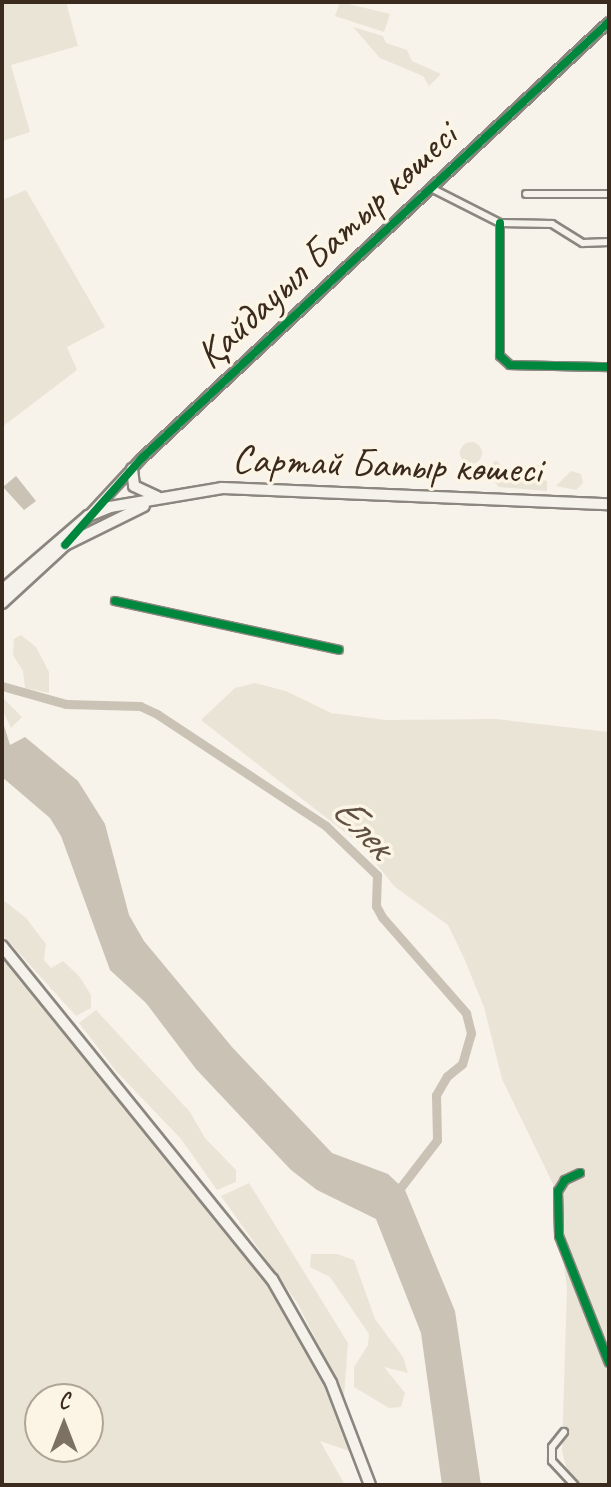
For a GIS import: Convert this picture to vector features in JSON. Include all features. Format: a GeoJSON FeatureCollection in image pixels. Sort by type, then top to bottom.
{"type":"FeatureCollection","features":[{"type":"Feature","properties":{"kind":"highway"},"geometry":{"type":"LineString","coordinates":[[132,469],[138,490],[164,498]]}},
{"type":"Feature","properties":{"kind":"highway","name":"Сартай Батыр көшесі"},"geometry":{"type":"LineString","coordinates":[[164,498],[222,488],[292,487],[609,504]]}},
{"type":"Feature","properties":{"kind":"highway"},"geometry":{"type":"LineString","coordinates":[[2,603],[15,585],[88,516],[164,498]]}},
{"type":"Feature","properties":{"kind":"highway"},"geometry":{"type":"LineString","coordinates":[[2,590],[15,585],[65,545],[106,521],[164,498]]}},
{"type":"Feature","properties":{"kind":"highway"},"geometry":{"type":"LineString","coordinates":[[2,946],[272,1279],[331,1383],[370,1485]]}},
{"type":"Feature","properties":{"kind":"street","name":"Қайдауыл Батыр көшесі"},"geometry":{"type":"LineString","coordinates":[[65,545],[132,469],[609,22]]}},
{"type":"Feature","properties":{"kind":"street"},"geometry":{"type":"LineString","coordinates":[[431,188],[500,223],[552,224],[583,243],[609,242]]}},
{"type":"Feature","properties":{"kind":"street"},"geometry":{"type":"LineString","coordinates":[[526,194],[609,194]]}},
{"type":"Feature","properties":{"kind":"street"},"geometry":{"type":"LineString","coordinates":[[500,223],[500,356],[510,365],[609,367]]}},
{"type":"Feature","properties":{"kind":"street"},"geometry":{"type":"LineString","coordinates":[[115,601],[339,650]]}},
{"type":"Feature","properties":{"kind":"street"},"geometry":{"type":"LineString","coordinates":[[580,1173],[565,1180],[558,1191],[559,1236],[609,1363]]}},
{"type":"Feature","properties":{"kind":"street"},"geometry":{"type":"LineString","coordinates":[[564,1432],[552,1447],[552,1461],[574,1485]]}},
{"type":"Feature","properties":{"kind":"shaded area"},"geometry":{"type":"Polygon","coordinates":[[[2,2],[66,2],[78,46],[11,65],[30,132],[2,141],[2,2]]]}},
{"type":"Feature","properties":{"kind":"shaded area"},"geometry":{"type":"Polygon","coordinates":[[[340,2],[390,14],[384,32],[335,16],[340,2]]]}},
{"type":"Feature","properties":{"kind":"shaded area"},"geometry":{"type":"Polygon","coordinates":[[[353,27],[383,36],[386,43],[407,50],[412,61],[441,74],[429,86],[423,76],[380,58],[353,27]]]}},
{"type":"Feature","properties":{"kind":"shaded area"},"geometry":{"type":"Polygon","coordinates":[[[26,190],[105,327],[67,347],[77,370],[2,427],[2,200],[26,190]]]}},
{"type":"Feature","properties":{"kind":"shaded area"},"geometry":{"type":"Polygon","coordinates":[[[471,442],[479,445],[482,453],[479,461],[471,464],[463,461],[460,453],[463,445],[471,442]]]}},
{"type":"Feature","properties":{"kind":"shaded area"},"geometry":{"type":"Polygon","coordinates":[[[496,460],[504,468],[542,465],[527,476],[547,481],[547,491],[499,487],[485,472],[496,460]]]}},
{"type":"Feature","properties":{"kind":"shaded area"},"geometry":{"type":"Polygon","coordinates":[[[571,471],[581,474],[583,483],[576,490],[556,486],[571,471]]]}},
{"type":"Feature","properties":{"kind":"shaded area"},"geometry":{"type":"Polygon","coordinates":[[[16,476],[36,501],[24,510],[3,487],[16,476]]]}},
{"type":"Feature","properties":{"kind":"shaded area"},"geometry":{"type":"Polygon","coordinates":[[[21,635],[36,647],[49,672],[49,693],[25,688],[23,671],[13,655],[14,639],[21,635]]]}},
{"type":"Feature","properties":{"kind":"shaded area"},"geometry":{"type":"Polygon","coordinates":[[[255,683],[286,691],[331,713],[386,720],[496,719],[609,732],[609,1485],[571,1485],[562,1451],[567,1288],[553,1184],[502,1079],[484,1007],[464,958],[448,925],[395,887],[360,844],[201,720],[235,688],[255,683]]]}},
{"type":"Feature","properties":{"kind":"shaded area"},"geometry":{"type":"Polygon","coordinates":[[[2,697],[22,717],[11,728],[2,709],[2,697]]]}},
{"type":"Feature","properties":{"kind":"shaded area"},"geometry":{"type":"Polygon","coordinates":[[[2,719],[10,745],[25,737],[78,781],[105,824],[129,915],[144,941],[232,1047],[332,1153],[388,1174],[405,1190],[455,1311],[481,1485],[442,1485],[421,1333],[376,1219],[317,1190],[291,1170],[196,1069],[146,1003],[110,970],[61,836],[50,818],[2,777],[2,719]]]}},
{"type":"Feature","properties":{"kind":"shaded area"},"geometry":{"type":"Polygon","coordinates":[[[2,899],[26,918],[46,944],[44,960],[51,968],[63,961],[79,976],[91,995],[91,1008],[76,1016],[2,934],[2,899]]]}},
{"type":"Feature","properties":{"kind":"shaded area"},"geometry":{"type":"Polygon","coordinates":[[[2,954],[266,1281],[325,1384],[352,1452],[320,1441],[345,1485],[2,1485],[2,954]]]}},
{"type":"Feature","properties":{"kind":"shaded area"},"geometry":{"type":"Polygon","coordinates":[[[96,1010],[190,1112],[205,1138],[236,1170],[236,1182],[217,1190],[181,1139],[116,1071],[79,1023],[96,1010]]]}},
{"type":"Feature","properties":{"kind":"shaded area"},"geometry":{"type":"Polygon","coordinates":[[[249,1183],[348,1343],[344,1396],[298,1304],[221,1196],[249,1183]]]}},
{"type":"Feature","properties":{"kind":"shaded area"},"geometry":{"type":"Polygon","coordinates":[[[311,1254],[337,1254],[354,1260],[375,1319],[403,1357],[408,1373],[384,1367],[405,1393],[401,1407],[389,1408],[354,1387],[354,1367],[368,1345],[369,1334],[330,1277],[310,1267],[311,1254]]]}},
{"type":"Feature","properties":{"kind":"waterway","name":"Елек"},"geometry":{"type":"LineString","coordinates":[[2,686],[66,704],[140,706],[157,714],[326,826],[377,875],[376,906],[382,917],[466,1013],[471,1033],[462,1064],[447,1076],[436,1095],[437,1140],[394,1196]]}},
{"type":"Feature","properties":{"kind":"cycle path"},"geometry":{"type":"LineString","coordinates":[[65,545],[141,459],[609,22]]}},
{"type":"Feature","properties":{"kind":"cycle path"},"geometry":{"type":"LineString","coordinates":[[500,223],[500,356],[510,365],[609,367]]}},
{"type":"Feature","properties":{"kind":"cycle path"},"geometry":{"type":"LineString","coordinates":[[115,601],[339,650]]}},
{"type":"Feature","properties":{"kind":"cycle path"},"geometry":{"type":"LineString","coordinates":[[580,1173],[565,1180],[558,1191],[559,1236],[609,1363]]}}]}
